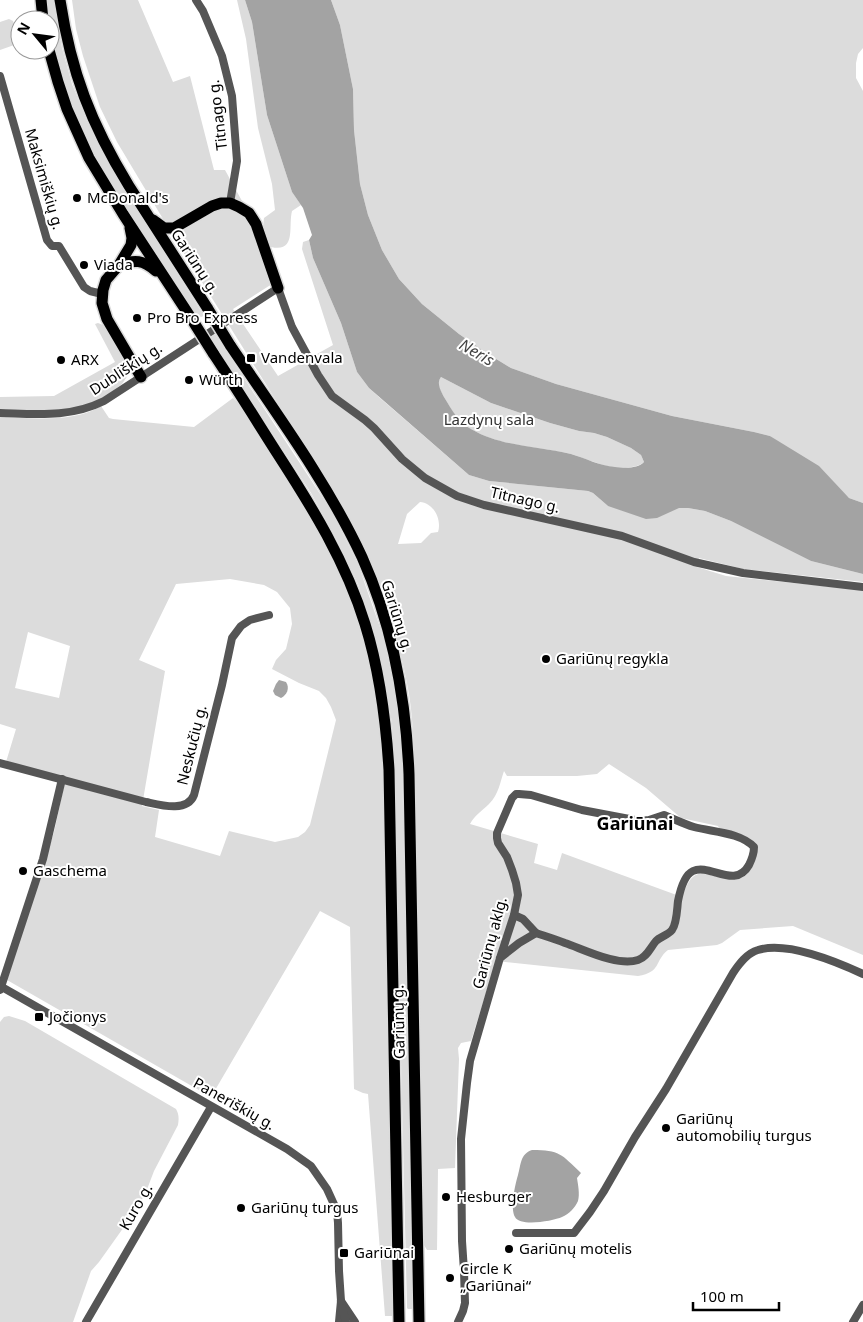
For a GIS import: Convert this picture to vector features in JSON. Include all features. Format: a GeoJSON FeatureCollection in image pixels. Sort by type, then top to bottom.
{"type":"FeatureCollection","features":[{"type":"Feature","properties":{"kind":"highway","name":"Gariūnų g."},"geometry":{"type":"LineString","coordinates":[[60,0],[70,53],[93,120],[114,160],[146,213],[335,507],[350,534],[374,588],[396,659],[408,744],[419,1322]]}},
{"type":"Feature","properties":{"kind":"highway","name":"Gariūnų g."},"geometry":{"type":"LineString","coordinates":[[52,60],[77,134],[89,158],[320,521],[334,547],[365,623],[380,682],[389,770],[397,1319]]}},
{"type":"Feature","properties":{"kind":"highway"},"geometry":{"type":"LineString","coordinates":[[146,213],[164,228],[174,228],[212,206],[221,203],[230,203],[239,207],[249,213],[256,224],[278,288]]}},
{"type":"Feature","properties":{"kind":"highway"},"geometry":{"type":"LineString","coordinates":[[177,260],[171,243],[172,237],[175,231],[189,220]]}},
{"type":"Feature","properties":{"kind":"highway"},"geometry":{"type":"LineString","coordinates":[[130,225],[131,245],[119,265],[106,280],[102,294],[102,303],[107,319],[141,377]]}},
{"type":"Feature","properties":{"kind":"highway"},"geometry":{"type":"LineString","coordinates":[[119,265],[134,260],[142,262],[164,278]]}},
{"type":"Feature","properties":{"kind":"highway"},"geometry":{"type":"LineString","coordinates":[[418,1242],[426,1252]]}},
{"type":"Feature","properties":{"kind":"street","name":"Titnago g."},"geometry":{"type":"LineString","coordinates":[[196,0],[203,11],[222,56],[232,96],[237,161],[230,203]]}},
{"type":"Feature","properties":{"kind":"street","name":"Maksimiškių g."},"geometry":{"type":"LineString","coordinates":[[0,76],[47,240],[52,246],[59,246],[84,287],[90,291],[102,294]]}},
{"type":"Feature","properties":{"kind":"street","name":"Titnago g."},"geometry":{"type":"LineString","coordinates":[[278,288],[292,327],[318,375],[332,396],[366,420],[402,459],[425,478],[446,491],[484,506],[622,536],[694,562],[727,570],[863,587]]}},
{"type":"Feature","properties":{"kind":"street","name":"Dubliškių g."},"geometry":{"type":"LineString","coordinates":[[0,413],[50,414],[84,410],[104,401],[278,288]]}},
{"type":"Feature","properties":{"kind":"street","name":"Neskučių g."},"geometry":{"type":"LineString","coordinates":[[0,763],[159,805],[183,806],[188,804],[192,801],[194,795],[232,638],[241,626],[250,620],[269,615]]}},
{"type":"Feature","properties":{"kind":"street"},"geometry":{"type":"LineString","coordinates":[[0,988],[43,859],[62,779]]}},
{"type":"Feature","properties":{"kind":"street","name":"Gariūnų aklg."},"geometry":{"type":"LineString","coordinates":[[458,1322],[465,1302],[462,1241],[461,1139],[470,1061],[514,916],[518,895],[507,857],[497,838],[497,833],[512,798],[516,794],[531,795],[582,810],[640,821],[664,815],[693,827],[720,831],[749,842],[754,847],[752,859],[742,874],[736,876],[727,875],[699,869],[694,870],[688,875],[680,892],[675,921],[671,931],[657,941],[647,954],[638,960],[631,962],[615,960],[584,951],[536,933]]}},
{"type":"Feature","properties":{"kind":"street"},"geometry":{"type":"LineString","coordinates":[[500,958],[536,933],[523,919],[514,916]]}},
{"type":"Feature","properties":{"kind":"street"},"geometry":{"type":"LineString","coordinates":[[516,1233],[574,1233],[604,1191],[733,973],[749,954],[771,948],[784,949],[824,958],[863,974]]}},
{"type":"Feature","properties":{"kind":"street","name":"Paneriškių g."},"geometry":{"type":"LineString","coordinates":[[0,988],[300,1157],[312,1166],[332,1198],[337,1211],[338,1271],[341,1302],[339,1322]]}},
{"type":"Feature","properties":{"kind":"street","name":"Kuro g."},"geometry":{"type":"LineString","coordinates":[[86,1322],[210,1106]]}},
{"type":"Feature","properties":{"kind":"street"},"geometry":{"type":"LineString","coordinates":[[341,1302],[346,1322]]}},
{"type":"Feature","properties":{"kind":"street"},"geometry":{"type":"LineString","coordinates":[[341,1302],[354,1322]]}},
{"type":"Feature","properties":{"kind":"street"},"geometry":{"type":"LineString","coordinates":[[853,1322],[863,1305]]}},
{"type":"Feature","properties":{"kind":"green space"},"geometry":{"type":"Polygon","coordinates":[[[46,0],[54,0],[56,10],[48,10],[46,0]]]}},
{"type":"Feature","properties":{"kind":"green space"},"geometry":{"type":"Polygon","coordinates":[[[72,0],[138,0],[173,82],[190,76],[214,170],[225,170],[253,221],[272,284],[233,309],[278,376],[333,345],[302,249],[303,242],[309,240],[313,258],[341,323],[357,372],[369,388],[469,475],[489,481],[588,491],[608,506],[688,508],[705,511],[731,521],[811,561],[863,574],[863,582],[743,569],[699,558],[697,567],[726,576],[863,590],[863,955],[793,926],[740,930],[717,945],[668,950],[651,972],[638,976],[496,961],[471,1041],[461,1043],[458,1048],[455,1168],[438,1169],[437,1250],[427,1250],[423,1241],[414,751],[409,694],[399,647],[377,579],[347,514],[175,239],[117,142],[100,107],[76,29],[72,0]],[[420,502],[407,514],[398,544],[421,543],[431,533],[438,532],[439,522],[436,513],[429,505],[420,502]],[[609,764],[597,774],[577,776],[507,776],[504,771],[495,796],[470,824],[538,844],[534,863],[557,870],[562,853],[682,897],[691,879],[698,874],[702,873],[736,879],[745,876],[751,867],[757,850],[742,837],[718,826],[681,818],[646,788],[609,764]]]}},
{"type":"Feature","properties":{"kind":"green space"},"geometry":{"type":"Polygon","coordinates":[[[237,0],[245,0],[252,22],[267,115],[292,192],[301,205],[292,211],[288,242],[285,246],[279,248],[271,247],[264,229],[264,218],[275,210],[272,184],[258,128],[246,39],[237,0]]]}},
{"type":"Feature","properties":{"kind":"green space"},"geometry":{"type":"Polygon","coordinates":[[[331,0],[863,0],[863,48],[858,54],[856,78],[863,91],[863,503],[849,498],[770,436],[672,416],[556,384],[511,368],[459,334],[422,304],[399,279],[382,250],[368,215],[360,184],[354,130],[353,89],[340,25],[331,0]]]}},
{"type":"Feature","properties":{"kind":"green space"},"geometry":{"type":"Polygon","coordinates":[[[10,20],[10,46],[0,50],[0,22],[10,20]]]}},
{"type":"Feature","properties":{"kind":"green space"},"geometry":{"type":"Polygon","coordinates":[[[60,36],[72,84],[87,121],[114,173],[204,316],[198,318],[111,186],[90,147],[70,101],[58,60],[60,60],[60,36]]]}},
{"type":"Feature","properties":{"kind":"green space"},"geometry":{"type":"Polygon","coordinates":[[[95,324],[103,325],[128,364],[128,375],[122,384],[101,400],[79,408],[51,411],[0,410],[0,397],[54,396],[115,362],[95,324]]]}},
{"type":"Feature","properties":{"kind":"green space"},"geometry":{"type":"Polygon","coordinates":[[[215,334],[332,512],[358,564],[384,639],[396,698],[402,762],[412,1309],[407,1308],[394,767],[392,723],[384,676],[373,629],[358,584],[338,542],[311,493],[210,337],[215,334]]]}},
{"type":"Feature","properties":{"kind":"green space","name":"Lazdynų sala"},"geometry":{"type":"Polygon","coordinates":[[[441,377],[491,403],[550,423],[607,437],[631,448],[641,455],[644,462],[633,467],[611,467],[571,454],[507,443],[483,435],[466,426],[455,415],[440,390],[439,382],[441,377]]]}},
{"type":"Feature","properties":{"kind":"green space"},"geometry":{"type":"Polygon","coordinates":[[[233,398],[238,403],[311,516],[333,556],[357,614],[366,648],[378,703],[384,783],[394,1304],[392,1316],[385,1316],[368,1094],[354,1089],[350,927],[320,911],[211,1097],[7,980],[54,832],[66,777],[6,762],[16,729],[0,724],[0,417],[65,417],[78,415],[101,406],[109,418],[113,419],[194,427],[233,398]],[[230,579],[176,584],[139,660],[165,671],[142,806],[159,810],[155,837],[220,856],[229,831],[275,842],[298,837],[305,832],[310,825],[336,720],[326,698],[319,691],[272,669],[276,660],[286,649],[292,624],[290,608],[277,592],[264,585],[230,579]],[[28,632],[15,688],[59,698],[70,646],[28,632]]]}},
{"type":"Feature","properties":{"kind":"green space"},"geometry":{"type":"Polygon","coordinates":[[[9,1016],[25,1021],[176,1109],[179,1119],[178,1125],[136,1210],[91,1271],[73,1322],[0,1322],[0,1022],[4,1017],[9,1016]]]}},
{"type":"Feature","properties":{"kind":"water","name":"Neris"},"geometry":{"type":"Polygon","coordinates":[[[245,0],[331,0],[340,25],[353,89],[354,130],[360,184],[368,215],[382,250],[399,279],[422,304],[459,334],[511,368],[556,384],[672,416],[770,436],[819,466],[849,498],[863,503],[863,574],[811,561],[731,521],[705,511],[679,508],[657,518],[646,519],[608,506],[588,491],[489,481],[469,475],[369,388],[357,372],[341,323],[313,258],[309,240],[312,235],[303,208],[292,192],[267,115],[252,22],[245,0]],[[441,377],[440,379],[439,384],[442,392],[462,423],[483,435],[507,443],[571,454],[609,466],[631,467],[638,466],[644,462],[641,455],[631,448],[607,437],[550,423],[491,403],[441,377]]]}},
{"type":"Feature","properties":{"kind":"water"},"geometry":{"type":"Polygon","coordinates":[[[279,680],[286,682],[288,687],[286,693],[281,698],[275,695],[273,691],[279,680]]]}},
{"type":"Feature","properties":{"kind":"water"},"geometry":{"type":"Polygon","coordinates":[[[532,1150],[560,1154],[581,1173],[577,1178],[578,1201],[572,1210],[562,1217],[552,1220],[523,1222],[515,1217],[513,1208],[514,1196],[521,1164],[525,1154],[532,1150]]]}},
{"type":"Feature","properties":{"kind":"place","name":"McDonald's"},"geometry":{"type":"Point","coordinates":[77,198]}},
{"type":"Feature","properties":{"kind":"place","name":"Viada"},"geometry":{"type":"Point","coordinates":[84,265]}},
{"type":"Feature","properties":{"kind":"place","name":"Pro Bro Express"},"geometry":{"type":"Point","coordinates":[137,318]}},
{"type":"Feature","properties":{"kind":"place","name":"Vandenvala"},"geometry":{"type":"Point","coordinates":[251,358]}},
{"type":"Feature","properties":{"kind":"place","name":"ARX"},"geometry":{"type":"Point","coordinates":[61,360]}},
{"type":"Feature","properties":{"kind":"place","name":"Würth"},"geometry":{"type":"Point","coordinates":[189,380]}},
{"type":"Feature","properties":{"kind":"place","name":"Gariūnų regykla"},"geometry":{"type":"Point","coordinates":[546,659]}},
{"type":"Feature","properties":{"kind":"place","name":"Gaschema"},"geometry":{"type":"Point","coordinates":[23,871]}},
{"type":"Feature","properties":{"kind":"place","name":"Jočionys"},"geometry":{"type":"Point","coordinates":[39,1017]}},
{"type":"Feature","properties":{"kind":"place","name":"Gariūnų automobilių turgus"},"geometry":{"type":"Point","coordinates":[666,1128]}},
{"type":"Feature","properties":{"kind":"place","name":"Hesburger"},"geometry":{"type":"Point","coordinates":[446,1197]}},
{"type":"Feature","properties":{"kind":"place","name":"Gariūnų turgus"},"geometry":{"type":"Point","coordinates":[241,1208]}},
{"type":"Feature","properties":{"kind":"place","name":"Gariūnų motelis"},"geometry":{"type":"Point","coordinates":[509,1249]}},
{"type":"Feature","properties":{"kind":"place","name":"Gariūnai"},"geometry":{"type":"Point","coordinates":[344,1253]}},
{"type":"Feature","properties":{"kind":"place","name":"Circle K „Gariūnai“"},"geometry":{"type":"Point","coordinates":[450,1278]}},
{"type":"Feature","properties":{"kind":"district","name":"Gariūnai"},"geometry":{"type":"Point","coordinates":[635,824]}}]}
